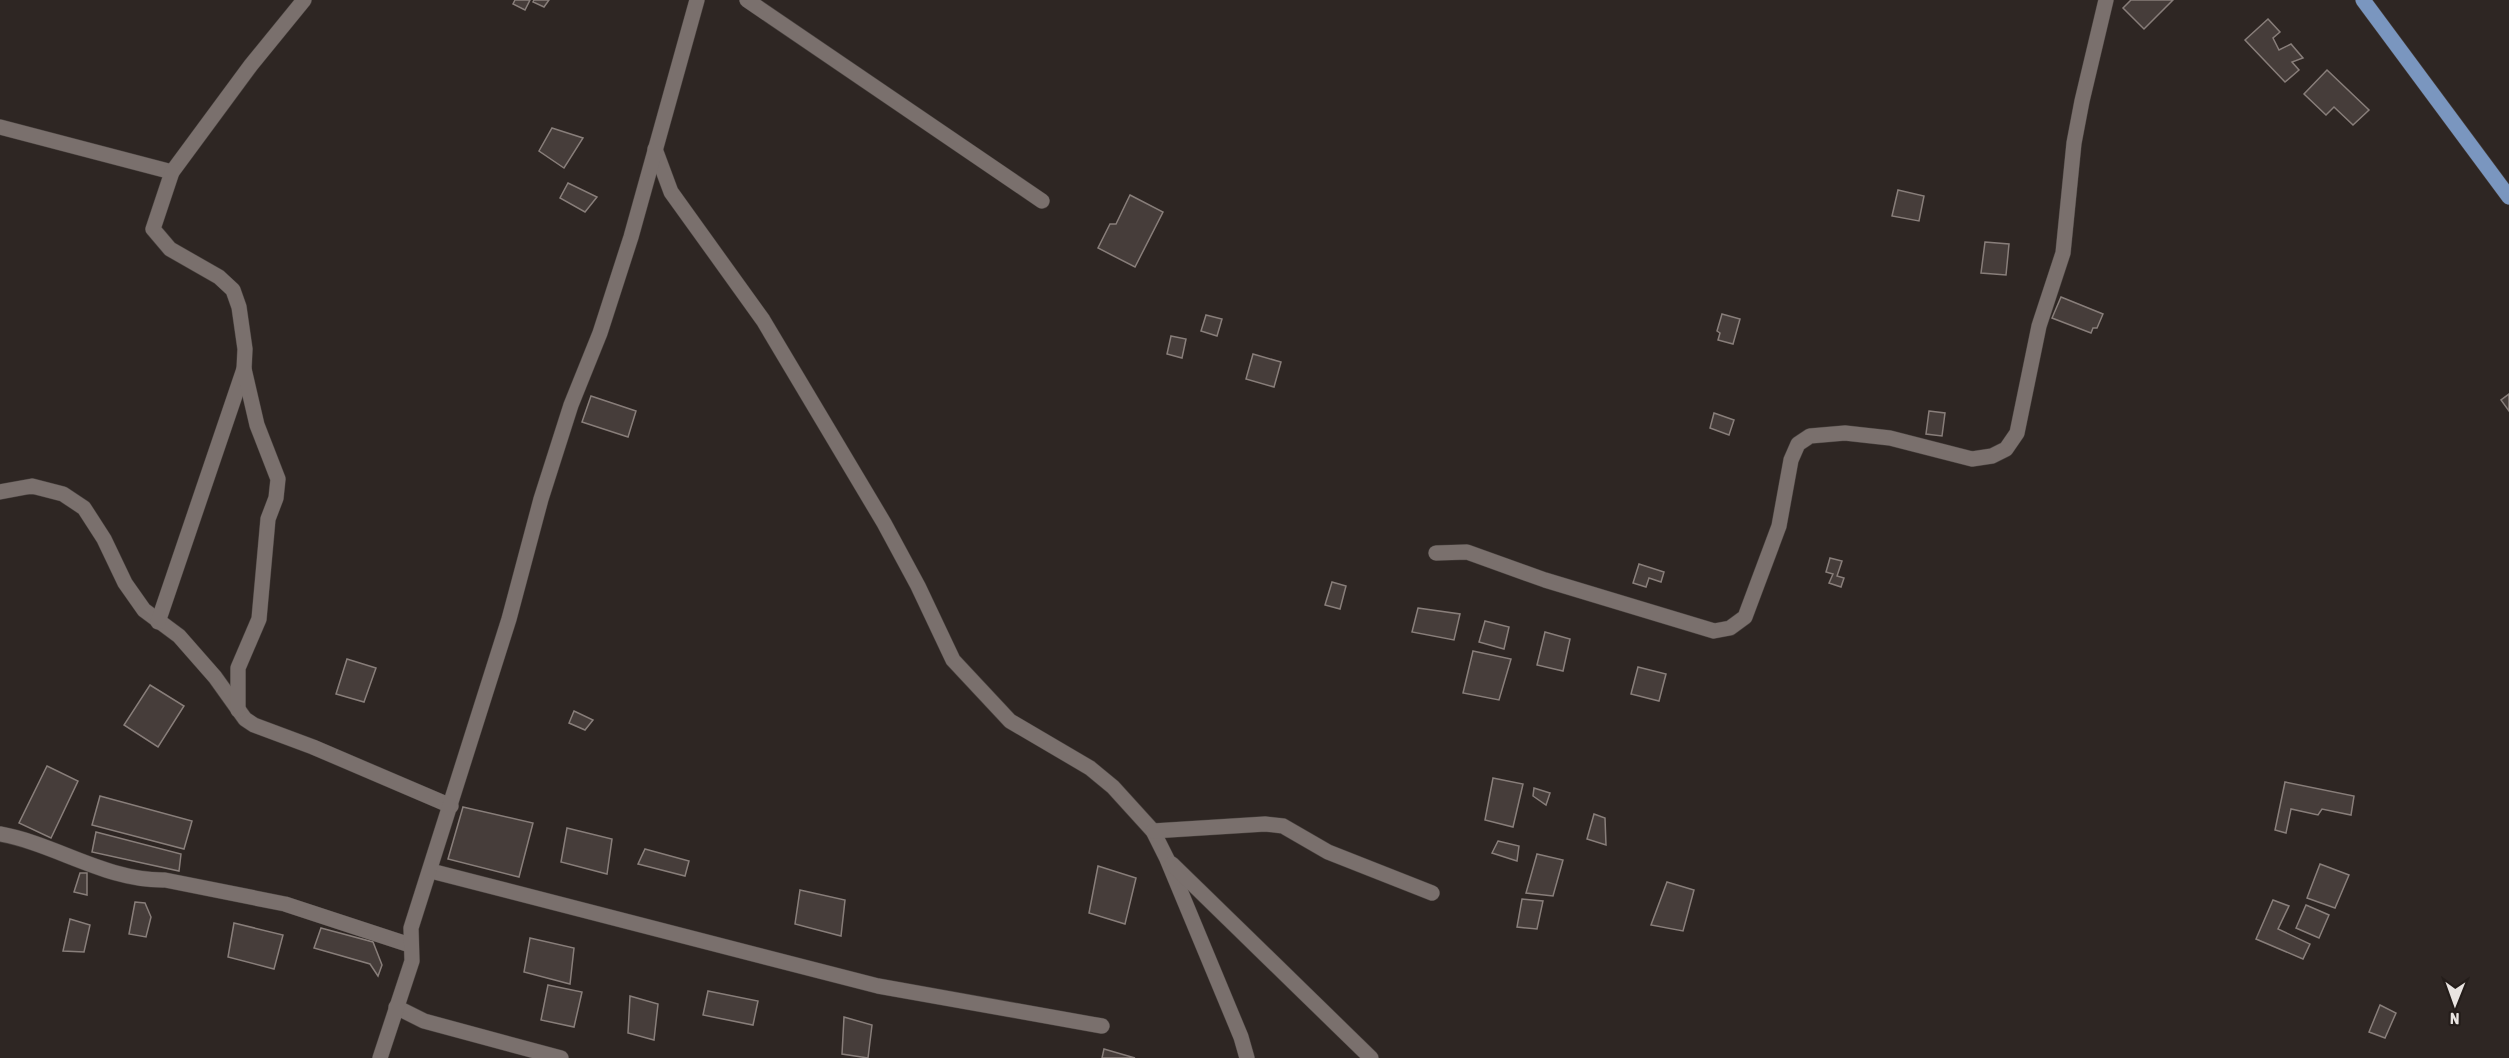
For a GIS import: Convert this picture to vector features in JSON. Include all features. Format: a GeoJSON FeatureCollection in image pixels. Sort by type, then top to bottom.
{"type":"FeatureCollection","features":[{"type":"Feature","properties":{"kind":"main road"},"geometry":{"type":"LineString","coordinates":[[2363,0],[2509,197]]}},
{"type":"Feature","properties":{"kind":"street"},"geometry":{"type":"LineString","coordinates":[[158,622],[244,369],[245,349],[241,318],[233,290],[219,277],[170,249],[153,229],[172,172],[251,65],[304,0]]}},
{"type":"Feature","properties":{"kind":"street"},"geometry":{"type":"LineString","coordinates":[[380,1058],[412,961],[411,928],[431,871],[509,619],[541,500],[571,405],[600,333],[618,280],[697,0]]}},
{"type":"Feature","properties":{"kind":"street"},"geometry":{"type":"LineString","coordinates":[[747,0],[1042,201]]}},
{"type":"Feature","properties":{"kind":"street"},"geometry":{"type":"LineString","coordinates":[[1436,553],[1467,552],[1545,580],[1714,631],[1730,628],[1745,617],[1779,526],[1791,460],[1798,444],[1810,436],[1845,433],[1890,438],[1972,459],[1992,456],[2006,449],[2018,434],[2039,326],[2063,253],[2074,143],[2106,0]]}},
{"type":"Feature","properties":{"kind":"street"},"geometry":{"type":"LineString","coordinates":[[0,127],[172,172]]}},
{"type":"Feature","properties":{"kind":"street"},"geometry":{"type":"LineString","coordinates":[[655,149],[671,192],[763,320],[884,523],[953,660],[1010,721],[1090,768],[1113,787],[1153,831],[1167,859],[1241,1037],[1247,1058]]}},
{"type":"Feature","properties":{"kind":"street"},"geometry":{"type":"LineString","coordinates":[[238,710],[238,669],[259,619],[268,519],[276,498],[278,479],[257,425],[244,369]]}},
{"type":"Feature","properties":{"kind":"street"},"geometry":{"type":"LineString","coordinates":[[0,492],[32,486],[63,494],[84,508],[104,539],[125,583],[144,610],[179,636],[215,677],[238,710],[254,725],[313,747],[451,806]]}},
{"type":"Feature","properties":{"kind":"street"},"geometry":{"type":"LineString","coordinates":[[1153,831],[1265,824],[1283,826],[1328,852],[1432,892]]}},
{"type":"Feature","properties":{"kind":"street"},"geometry":{"type":"LineString","coordinates":[[0,834],[22,838],[108,871],[285,904],[410,945]]}},
{"type":"Feature","properties":{"kind":"street"},"geometry":{"type":"LineString","coordinates":[[1167,859],[1371,1058]]}},
{"type":"Feature","properties":{"kind":"street"},"geometry":{"type":"LineString","coordinates":[[431,871],[878,986],[1102,1026]]}},
{"type":"Feature","properties":{"kind":"street"},"geometry":{"type":"LineString","coordinates":[[396,1007],[424,1021],[561,1058]]}},
{"type":"Feature","properties":{"kind":"building"},"geometry":{"type":"Polygon","coordinates":[[[515,0],[530,0],[525,10],[513,4],[515,0]]]}},
{"type":"Feature","properties":{"kind":"building"},"geometry":{"type":"Polygon","coordinates":[[[534,0],[549,0],[544,7],[533,2],[534,0]]]}},
{"type":"Feature","properties":{"kind":"building"},"geometry":{"type":"Polygon","coordinates":[[[2131,0],[2173,0],[2144,29],[2123,8],[2131,0]]]}},
{"type":"Feature","properties":{"kind":"building"},"geometry":{"type":"Polygon","coordinates":[[[2268,19],[2280,32],[2273,38],[2279,50],[2291,44],[2303,58],[2292,62],[2299,70],[2285,82],[2245,40],[2268,19]]]}},
{"type":"Feature","properties":{"kind":"building"},"geometry":{"type":"Polygon","coordinates":[[[2327,70],[2369,110],[2353,125],[2334,107],[2326,115],[2304,94],[2327,70]]]}},
{"type":"Feature","properties":{"kind":"building"},"geometry":{"type":"Polygon","coordinates":[[[552,128],[583,138],[564,168],[539,151],[552,128]]]}},
{"type":"Feature","properties":{"kind":"building"},"geometry":{"type":"Polygon","coordinates":[[[568,183],[597,197],[585,212],[560,198],[568,183]]]}},
{"type":"Feature","properties":{"kind":"building"},"geometry":{"type":"Polygon","coordinates":[[[1898,190],[1924,196],[1919,221],[1892,216],[1898,190]]]}},
{"type":"Feature","properties":{"kind":"building"},"geometry":{"type":"Polygon","coordinates":[[[1130,195],[1163,212],[1135,267],[1098,248],[1110,224],[1116,224],[1130,195]]]}},
{"type":"Feature","properties":{"kind":"building"},"geometry":{"type":"Polygon","coordinates":[[[1985,242],[2009,244],[2006,275],[1981,273],[1985,242]]]}},
{"type":"Feature","properties":{"kind":"building"},"geometry":{"type":"Polygon","coordinates":[[[2061,297],[2103,314],[2097,328],[2093,328],[2091,333],[2052,318],[2061,297]]]}},
{"type":"Feature","properties":{"kind":"building"},"geometry":{"type":"Polygon","coordinates":[[[1722,314],[1740,319],[1733,344],[1718,340],[1720,333],[1717,331],[1722,314]]]}},
{"type":"Feature","properties":{"kind":"building"},"geometry":{"type":"Polygon","coordinates":[[[1206,315],[1222,319],[1217,336],[1201,331],[1206,315]]]}},
{"type":"Feature","properties":{"kind":"building"},"geometry":{"type":"Polygon","coordinates":[[[1171,336],[1186,339],[1182,358],[1167,354],[1171,336]]]}},
{"type":"Feature","properties":{"kind":"building"},"geometry":{"type":"Polygon","coordinates":[[[1253,354],[1281,362],[1274,387],[1246,379],[1253,354]]]}},
{"type":"Feature","properties":{"kind":"building"},"geometry":{"type":"Polygon","coordinates":[[[2509,394],[2509,411],[2501,400],[2509,394]]]}},
{"type":"Feature","properties":{"kind":"building"},"geometry":{"type":"Polygon","coordinates":[[[591,396],[636,411],[628,437],[582,422],[591,396]]]}},
{"type":"Feature","properties":{"kind":"building"},"geometry":{"type":"Polygon","coordinates":[[[1929,411],[1945,413],[1942,436],[1926,434],[1929,411]]]}},
{"type":"Feature","properties":{"kind":"building"},"geometry":{"type":"Polygon","coordinates":[[[1714,413],[1734,420],[1729,435],[1710,428],[1714,413]]]}},
{"type":"Feature","properties":{"kind":"building"},"geometry":{"type":"Polygon","coordinates":[[[1830,558],[1842,561],[1837,576],[1844,578],[1841,587],[1829,583],[1833,574],[1826,572],[1830,558]]]}},
{"type":"Feature","properties":{"kind":"building"},"geometry":{"type":"Polygon","coordinates":[[[1639,564],[1664,572],[1661,582],[1649,578],[1646,587],[1633,583],[1639,564]]]}},
{"type":"Feature","properties":{"kind":"building"},"geometry":{"type":"Polygon","coordinates":[[[1332,582],[1346,586],[1340,609],[1325,605],[1332,582]]]}},
{"type":"Feature","properties":{"kind":"building"},"geometry":{"type":"Polygon","coordinates":[[[1418,608],[1460,614],[1454,640],[1412,632],[1418,608]]]}},
{"type":"Feature","properties":{"kind":"building"},"geometry":{"type":"Polygon","coordinates":[[[1485,621],[1509,627],[1504,649],[1479,642],[1485,621]]]}},
{"type":"Feature","properties":{"kind":"building"},"geometry":{"type":"Polygon","coordinates":[[[1545,632],[1570,639],[1563,671],[1537,665],[1545,632]]]}},
{"type":"Feature","properties":{"kind":"building"},"geometry":{"type":"Polygon","coordinates":[[[1473,651],[1511,659],[1499,700],[1463,693],[1473,651]]]}},
{"type":"Feature","properties":{"kind":"building"},"geometry":{"type":"Polygon","coordinates":[[[347,659],[376,668],[364,702],[336,694],[347,659]]]}},
{"type":"Feature","properties":{"kind":"building"},"geometry":{"type":"Polygon","coordinates":[[[1638,667],[1666,674],[1659,701],[1631,694],[1638,667]]]}},
{"type":"Feature","properties":{"kind":"building"},"geometry":{"type":"Polygon","coordinates":[[[150,685],[184,706],[158,747],[124,725],[150,685]]]}},
{"type":"Feature","properties":{"kind":"building"},"geometry":{"type":"Polygon","coordinates":[[[574,711],[593,720],[585,730],[569,723],[574,711]]]}},
{"type":"Feature","properties":{"kind":"building"},"geometry":{"type":"Polygon","coordinates":[[[47,766],[78,781],[51,838],[19,823],[47,766]]]}},
{"type":"Feature","properties":{"kind":"building"},"geometry":{"type":"Polygon","coordinates":[[[1493,778],[1523,784],[1513,827],[1485,820],[1493,778]]]}},
{"type":"Feature","properties":{"kind":"building"},"geometry":{"type":"Polygon","coordinates":[[[2285,782],[2354,796],[2351,815],[2322,809],[2318,815],[2291,809],[2286,833],[2275,830],[2285,782]]]}},
{"type":"Feature","properties":{"kind":"building"},"geometry":{"type":"Polygon","coordinates":[[[1534,788],[1550,793],[1546,805],[1533,796],[1534,788]]]}},
{"type":"Feature","properties":{"kind":"building"},"geometry":{"type":"Polygon","coordinates":[[[100,796],[192,821],[184,849],[92,825],[100,796]]]}},
{"type":"Feature","properties":{"kind":"building"},"geometry":{"type":"Polygon","coordinates":[[[463,807],[533,823],[519,877],[448,859],[463,807]]]}},
{"type":"Feature","properties":{"kind":"building"},"geometry":{"type":"Polygon","coordinates":[[[1594,814],[1605,818],[1606,845],[1587,839],[1594,814]]]}},
{"type":"Feature","properties":{"kind":"building"},"geometry":{"type":"Polygon","coordinates":[[[567,828],[612,839],[607,874],[561,862],[567,828]]]}},
{"type":"Feature","properties":{"kind":"building"},"geometry":{"type":"Polygon","coordinates":[[[96,832],[181,854],[179,871],[92,852],[96,832]]]}},
{"type":"Feature","properties":{"kind":"building"},"geometry":{"type":"Polygon","coordinates":[[[1498,841],[1519,846],[1517,861],[1492,853],[1498,841]]]}},
{"type":"Feature","properties":{"kind":"building"},"geometry":{"type":"Polygon","coordinates":[[[645,849],[689,861],[685,876],[638,864],[645,849]]]}},
{"type":"Feature","properties":{"kind":"building"},"geometry":{"type":"Polygon","coordinates":[[[1537,854],[1563,860],[1553,896],[1526,893],[1537,854]]]}},
{"type":"Feature","properties":{"kind":"building"},"geometry":{"type":"Polygon","coordinates":[[[2320,864],[2349,875],[2335,908],[2307,898],[2320,864]]]}},
{"type":"Feature","properties":{"kind":"building"},"geometry":{"type":"Polygon","coordinates":[[[1098,866],[1136,878],[1125,924],[1089,913],[1098,866]]]}},
{"type":"Feature","properties":{"kind":"building"},"geometry":{"type":"Polygon","coordinates":[[[80,873],[87,873],[87,895],[74,892],[80,873]]]}},
{"type":"Feature","properties":{"kind":"building"},"geometry":{"type":"Polygon","coordinates":[[[1667,882],[1694,890],[1683,931],[1651,925],[1667,882]]]}},
{"type":"Feature","properties":{"kind":"building"},"geometry":{"type":"Polygon","coordinates":[[[800,890],[845,900],[841,936],[795,924],[800,890]]]}},
{"type":"Feature","properties":{"kind":"building"},"geometry":{"type":"Polygon","coordinates":[[[1522,899],[1543,901],[1537,929],[1517,927],[1522,899]]]}},
{"type":"Feature","properties":{"kind":"building"},"geometry":{"type":"Polygon","coordinates":[[[2273,900],[2289,906],[2278,929],[2310,944],[2303,959],[2256,939],[2273,900]]]}},
{"type":"Feature","properties":{"kind":"building"},"geometry":{"type":"Polygon","coordinates":[[[135,902],[145,903],[151,917],[146,937],[129,934],[135,902]]]}},
{"type":"Feature","properties":{"kind":"building"},"geometry":{"type":"Polygon","coordinates":[[[2306,905],[2329,915],[2319,938],[2296,928],[2306,905]]]}},
{"type":"Feature","properties":{"kind":"building"},"geometry":{"type":"Polygon","coordinates":[[[70,919],[90,925],[84,952],[63,951],[70,919]]]}},
{"type":"Feature","properties":{"kind":"building"},"geometry":{"type":"Polygon","coordinates":[[[234,923],[283,935],[274,969],[228,957],[234,923]]]}},
{"type":"Feature","properties":{"kind":"building"},"geometry":{"type":"Polygon","coordinates":[[[321,928],[373,942],[382,965],[378,976],[370,964],[314,948],[321,928]]]}},
{"type":"Feature","properties":{"kind":"building"},"geometry":{"type":"Polygon","coordinates":[[[530,938],[574,948],[570,984],[524,972],[530,938]]]}},
{"type":"Feature","properties":{"kind":"building"},"geometry":{"type":"Polygon","coordinates":[[[548,985],[582,992],[574,1027],[541,1020],[548,985]]]}},
{"type":"Feature","properties":{"kind":"building"},"geometry":{"type":"Polygon","coordinates":[[[708,991],[758,1001],[753,1025],[703,1015],[708,991]]]}},
{"type":"Feature","properties":{"kind":"building"},"geometry":{"type":"Polygon","coordinates":[[[630,996],[658,1004],[654,1040],[628,1033],[630,996]]]}},
{"type":"Feature","properties":{"kind":"building"},"geometry":{"type":"Polygon","coordinates":[[[2380,1005],[2396,1013],[2385,1038],[2369,1032],[2380,1005]]]}},
{"type":"Feature","properties":{"kind":"building"},"geometry":{"type":"Polygon","coordinates":[[[844,1017],[872,1025],[868,1058],[842,1054],[844,1017]]]}},
{"type":"Feature","properties":{"kind":"building"},"geometry":{"type":"Polygon","coordinates":[[[1104,1049],[1135,1058],[1102,1058],[1104,1049]]]}}]}
